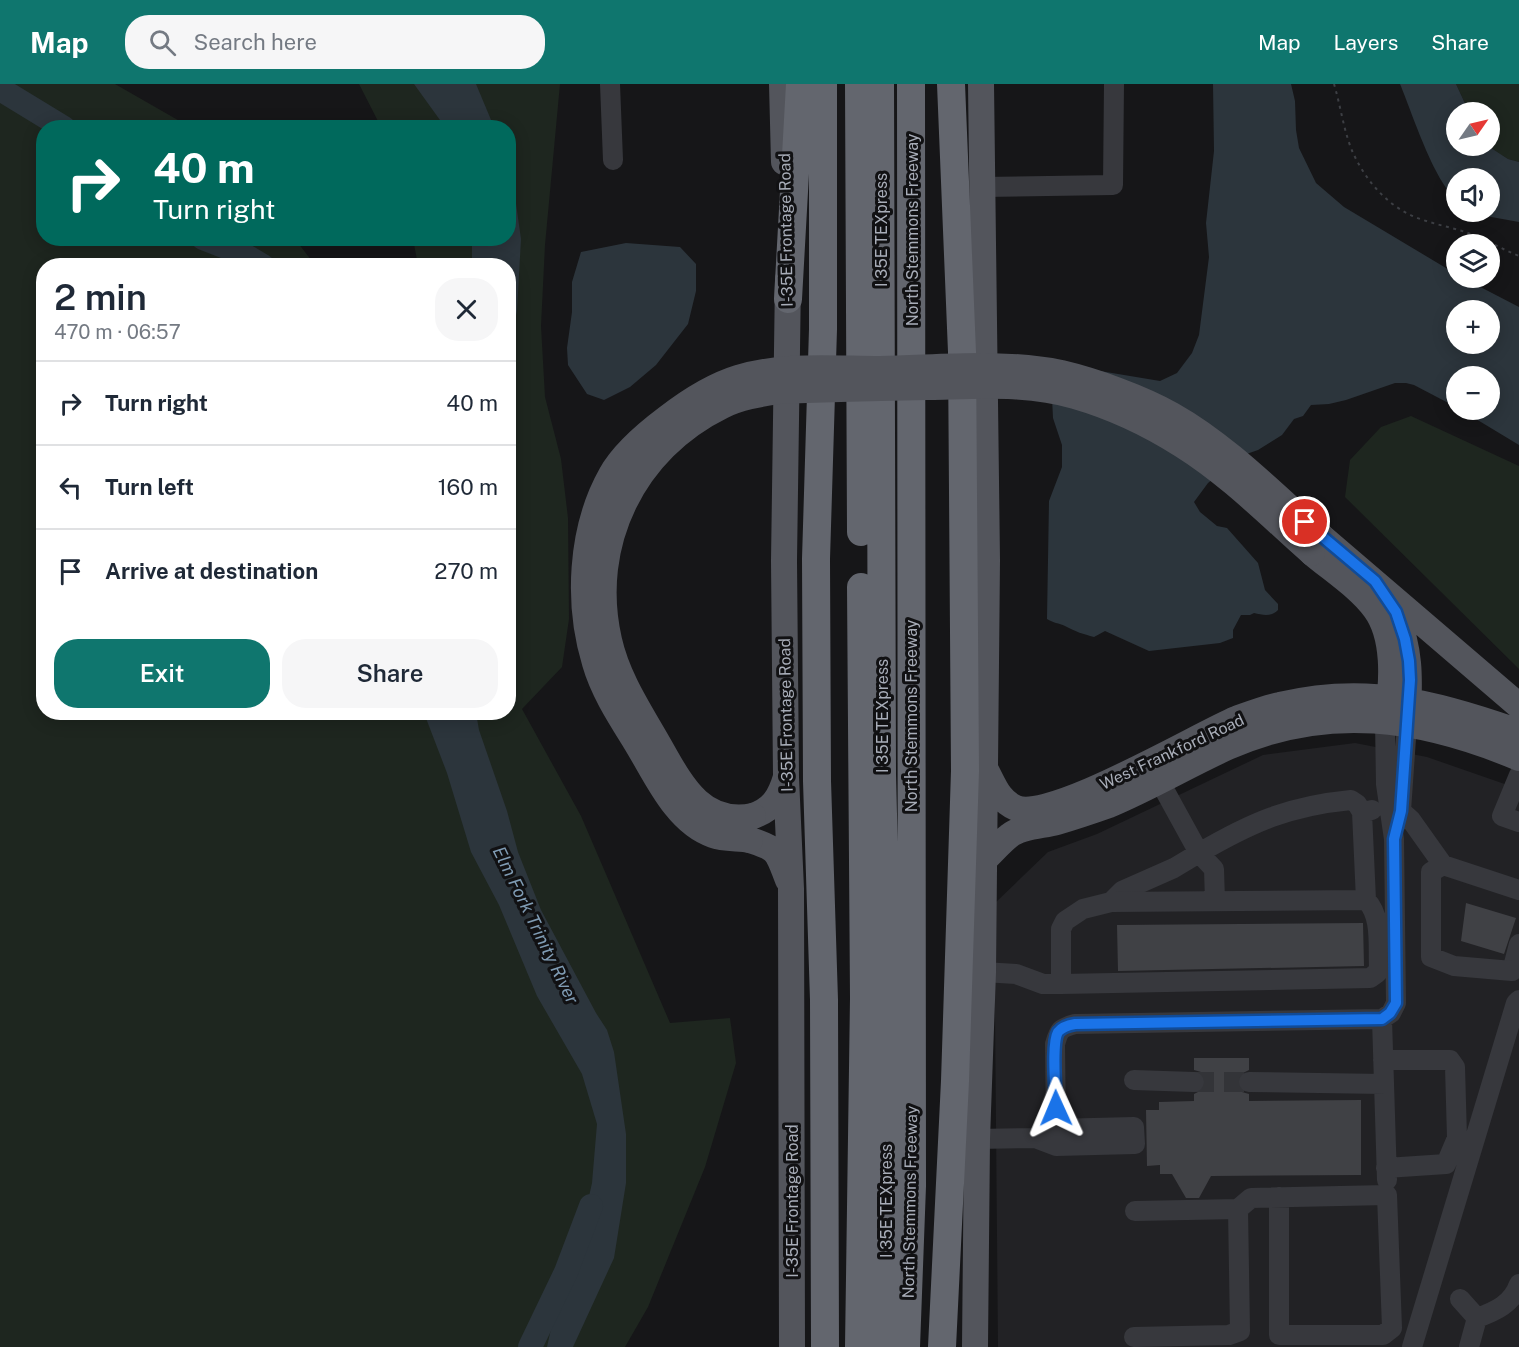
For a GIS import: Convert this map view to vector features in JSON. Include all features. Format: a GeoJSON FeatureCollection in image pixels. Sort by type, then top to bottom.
{"type":"FeatureCollection","features":[{"type":"Feature","properties":{"kind":"highway"},"geometry":{"type":"LineString","coordinates":[[859,84],[871,572]]}},
{"type":"Feature","properties":{"kind":"highway","name":"I 35E TEXpress"},"geometry":{"type":"LineString","coordinates":[[880,84],[882,325],[871,572],[872,770],[887,975],[885,1347]]}},
{"type":"Feature","properties":{"kind":"highway","name":"North Stemmons Freeway"},"geometry":{"type":"LineString","coordinates":[[906,1347],[912,1186],[911,84]]}},
{"type":"Feature","properties":{"kind":"highway"},"geometry":{"type":"LineString","coordinates":[[942,1347],[955,1081],[975,771],[975,561],[962,352],[951,84]]}},
{"type":"Feature","properties":{"kind":"highway"},"geometry":{"type":"LineString","coordinates":[[788,299],[816,89]]}},
{"type":"Feature","properties":{"kind":"highway"},"geometry":{"type":"LineString","coordinates":[[816,89],[823,329],[816,559],[817,781],[824,1000],[825,1347]]}},
{"type":"Feature","properties":{"kind":"highway"},"geometry":{"type":"LineString","coordinates":[[859,1347],[864,998],[872,770]]}},
{"type":"Feature","properties":{"kind":"main road","name":"I-35E Frontage Road"},"geometry":{"type":"LineString","coordinates":[[782,84],[788,299],[784,561],[786,777],[791,889],[792,1347]]}},
{"type":"Feature","properties":{"kind":"main road"},"geometry":{"type":"LineString","coordinates":[[975,561],[982,187],[981,84]]}},
{"type":"Feature","properties":{"kind":"main road"},"geometry":{"type":"LineString","coordinates":[[786,777],[777,801],[762,813],[751,828],[714,836],[691,824],[676,808],[627,728],[595,665],[583,598],[589,532],[611,474],[655,427],[686,403],[738,378],[776,370],[1010,367],[1061,374],[1146,402],[1174,416],[1219,447],[1317,545],[1375,609],[1386,631],[1398,711]]}},
{"type":"Feature","properties":{"kind":"main road"},"geometry":{"type":"LineString","coordinates":[[1317,545],[1375,581],[1519,706]]}},
{"type":"Feature","properties":{"kind":"main road"},"geometry":{"type":"LineString","coordinates":[[1375,581],[1396,612],[1409,661],[1398,711]]}},
{"type":"Feature","properties":{"kind":"main road"},"geometry":{"type":"LineString","coordinates":[[1345,697],[1378,673],[1385,658],[1387,636]]}},
{"type":"Feature","properties":{"kind":"main road","name":"West Frankford Road"},"geometry":{"type":"LineString","coordinates":[[983,861],[1010,834],[1058,822],[1108,805],[1238,718],[1280,705],[1363,695],[1446,731],[1519,758]]}},
{"type":"Feature","properties":{"kind":"main road","name":"West Frankford Road"},"geometry":{"type":"LineString","coordinates":[[975,771],[1001,799],[1018,809],[1063,803],[1284,728],[1329,720],[1363,718],[1398,711],[1473,716],[1519,732]]}},
{"type":"Feature","properties":{"kind":"main road"},"geometry":{"type":"LineString","coordinates":[[975,771],[983,861],[975,1347]]}},
{"type":"Feature","properties":{"kind":"main road"},"geometry":{"type":"LineString","coordinates":[[751,828],[777,854],[791,889]]}},
{"type":"Feature","properties":{"kind":"lane"},"geometry":{"type":"LineString","coordinates":[[610,84],[613,159]]}},
{"type":"Feature","properties":{"kind":"lane"},"geometry":{"type":"LineString","coordinates":[[982,187],[1113,185],[1114,84]]}},
{"type":"Feature","properties":{"kind":"lane"},"geometry":{"type":"LineString","coordinates":[[1056,1129],[1055,1044],[1059,1031],[1066,1026],[1075,1024],[1382,1019],[1390,1013],[1396,1003],[1394,839],[1398,711]]}},
{"type":"Feature","properties":{"kind":"lane"},"geometry":{"type":"LineString","coordinates":[[1155,772],[1199,853],[1214,868],[1215,901]]}},
{"type":"Feature","properties":{"kind":"lane"},"geometry":{"type":"LineString","coordinates":[[1519,775],[1502,816],[1519,822]]}},
{"type":"Feature","properties":{"kind":"lane"},"geometry":{"type":"LineString","coordinates":[[982,972],[1016,975],[1043,984],[1061,984],[1370,978],[1377,973],[1379,967],[1376,915],[1366,900],[1362,812],[1351,800],[1304,807],[1240,829],[1174,868],[1122,891],[1111,902]]}},
{"type":"Feature","properties":{"kind":"lane"},"geometry":{"type":"LineString","coordinates":[[1362,812],[1395,808],[1412,820],[1443,866],[1519,890]]}},
{"type":"Feature","properties":{"kind":"lane"},"geometry":{"type":"LineString","coordinates":[[1443,866],[1431,872],[1431,957],[1454,966],[1516,974],[1519,944]]}},
{"type":"Feature","properties":{"kind":"lane"},"geometry":{"type":"LineString","coordinates":[[1061,984],[1061,929],[1065,921],[1083,909],[1111,902],[1366,900]]}},
{"type":"Feature","properties":{"kind":"lane"},"geometry":{"type":"LineString","coordinates":[[1412,1347],[1516,1003],[1519,1000]]}},
{"type":"Feature","properties":{"kind":"lane"},"geometry":{"type":"LineString","coordinates":[[1279,1197],[1279,1335],[1383,1335],[1392,1328],[1382,1019]]}},
{"type":"Feature","properties":{"kind":"lane"},"geometry":{"type":"LineString","coordinates":[[1383,1060],[1450,1060],[1455,1067],[1457,1138],[1446,1164],[1386,1168]]}},
{"type":"Feature","properties":{"kind":"lane"},"geometry":{"type":"LineString","coordinates":[[1134,1080],[1194,1082]]}},
{"type":"Feature","properties":{"kind":"lane"},"geometry":{"type":"LineString","coordinates":[[1249,1082],[1384,1084]]}},
{"type":"Feature","properties":{"kind":"lane"},"geometry":{"type":"LineString","coordinates":[[977,1139],[1035,1138],[1056,1146],[1134,1136],[1056,1129],[1035,1138]]}},
{"type":"Feature","properties":{"kind":"lane"},"geometry":{"type":"LineString","coordinates":[[1135,1211],[1238,1209],[1251,1198],[1387,1195]]}},
{"type":"Feature","properties":{"kind":"lane"},"geometry":{"type":"LineString","coordinates":[[1134,1337],[1229,1335],[1240,1331],[1238,1209]]}},
{"type":"Feature","properties":{"kind":"lane"},"geometry":{"type":"LineString","coordinates":[[1477,1318],[1497,1310],[1515,1296],[1519,1284]]}},
{"type":"Feature","properties":{"kind":"lane"},"geometry":{"type":"LineString","coordinates":[[1460,1299],[1477,1318]]}},
{"type":"Feature","properties":{"kind":"lane"},"geometry":{"type":"LineString","coordinates":[[1469,1347],[1477,1318]]}},
{"type":"Feature","properties":{"kind":"path"},"geometry":{"type":"LineString","coordinates":[[1334,84],[1349,143],[1376,188],[1386,199],[1398,209],[1416,217],[1467,232],[1519,256]]}},
{"type":"Feature","properties":{"kind":"shaded area"},"geometry":{"type":"Polygon","coordinates":[[[0,84],[115,84],[178,120],[36,120],[36,246],[300,246],[310,258],[36,258],[36,720],[516,720],[516,258],[417,258],[414,246],[516,246],[516,120],[377,120],[359,84],[560,84],[545,245],[541,326],[545,397],[561,459],[568,518],[569,619],[562,667],[522,709],[581,816],[670,1023],[730,1018],[736,1063],[705,1167],[648,1307],[625,1347],[0,1347],[0,84]]]}},
{"type":"Feature","properties":{"kind":"shaded area"},"geometry":{"type":"Polygon","coordinates":[[[1456,84],[1519,84],[1519,162],[1500,154],[1500,102],[1464,102],[1456,84]]]}},
{"type":"Feature","properties":{"kind":"shaded area"},"geometry":{"type":"Polygon","coordinates":[[[1411,416],[1519,466],[1519,669],[1345,497],[1350,460],[1381,427],[1411,416]]]}},
{"type":"Feature","properties":{"kind":"shaded area"},"geometry":{"type":"Polygon","coordinates":[[[1355,743],[1427,757],[1519,789],[1519,1347],[998,1347],[994,904],[1048,852],[1097,834],[1263,755],[1355,743]]]}},
{"type":"Feature","properties":{"kind":"water"},"geometry":{"type":"Polygon","coordinates":[[[414,84],[476,84],[491,120],[440,120],[414,84]]]}},
{"type":"Feature","properties":{"kind":"water"},"geometry":{"type":"Polygon","coordinates":[[[1213,84],[1291,84],[1295,101],[1299,148],[1316,183],[1344,207],[1446,268],[1446,288],[1482,288],[1519,307],[1519,445],[1478,420],[1500,420],[1500,366],[1446,366],[1446,402],[1414,385],[1395,383],[1346,400],[1311,405],[1303,416],[1294,419],[1282,435],[1258,450],[1241,456],[1208,483],[1194,502],[1200,512],[1217,526],[1227,528],[1258,563],[1265,590],[1278,604],[1278,610],[1270,615],[1254,613],[1241,615],[1233,630],[1233,638],[1220,643],[1149,651],[1105,631],[1094,637],[1047,619],[1049,501],[1062,467],[1062,445],[1053,418],[1052,398],[1064,365],[1160,381],[1177,373],[1192,353],[1199,335],[1209,257],[1206,223],[1214,151],[1213,84]]]}},
{"type":"Feature","properties":{"kind":"water"},"geometry":{"type":"Polygon","coordinates":[[[1400,84],[1456,84],[1464,102],[1446,102],[1446,156],[1500,156],[1500,154],[1519,162],[1519,222],[1500,219],[1500,168],[1446,168],[1446,187],[1432,163],[1400,84]]]}},
{"type":"Feature","properties":{"kind":"water"},"geometry":{"type":"Polygon","coordinates":[[[516,204],[521,239],[516,315],[516,258],[472,258],[472,246],[516,246],[516,204]]]}},
{"type":"Feature","properties":{"kind":"water"},"geometry":{"type":"Polygon","coordinates":[[[626,243],[680,247],[696,264],[696,291],[688,324],[656,365],[630,387],[604,400],[587,394],[568,365],[567,348],[572,312],[572,282],[581,252],[626,243]]]}},
{"type":"Feature","properties":{"kind":"water"},"geometry":{"type":"Polygon","coordinates":[[[427,720],[477,720],[518,852],[541,910],[607,1030],[614,1052],[626,1134],[626,1183],[614,1258],[573,1347],[547,1347],[556,1306],[565,1290],[578,1245],[592,1183],[597,1124],[582,1074],[537,996],[499,905],[471,852],[447,773],[427,720]]]}},
{"type":"Feature","properties":{"kind":"building"},"geometry":{"type":"Polygon","coordinates":[[[1466,903],[1516,918],[1504,954],[1461,941],[1466,903]]]}},
{"type":"Feature","properties":{"kind":"building"},"geometry":{"type":"Polygon","coordinates":[[[1363,923],[1364,966],[1118,971],[1117,925],[1363,923]]]}},
{"type":"Feature","properties":{"kind":"building"},"geometry":{"type":"Polygon","coordinates":[[[1194,1058],[1249,1058],[1249,1070],[1239,1075],[1237,1082],[1242,1092],[1249,1094],[1249,1101],[1361,1100],[1361,1175],[1211,1176],[1199,1198],[1186,1198],[1172,1174],[1160,1174],[1160,1165],[1147,1166],[1146,1110],[1159,1110],[1159,1102],[1194,1101],[1194,1094],[1204,1089],[1206,1082],[1201,1072],[1194,1070],[1194,1058]]]}},
{"type":"Feature","properties":{"kind":"waterway"},"geometry":{"type":"LineString","coordinates":[[0,89],[51,120]]}},
{"type":"Feature","properties":{"kind":"waterway"},"geometry":{"type":"LineString","coordinates":[[223,246],[249,258]]}},
{"type":"Feature","properties":{"kind":"waterway","name":"Elm Fork Trinity River"},"geometry":{"type":"LineString","coordinates":[[530,1347],[566,1272],[591,1206]]}},
{"type":"Feature","properties":{"kind":"tunnel"},"geometry":{"type":"LineString","coordinates":[[1194,1082],[1249,1082]]}},
{"type":"Feature","properties":{"kind":"route"},"geometry":{"type":"LineString","coordinates":[[1056,1108],[1055,1044],[1059,1031],[1066,1026],[1075,1024],[1382,1019],[1390,1013],[1396,1003],[1394,839],[1401,811],[1410,680],[1405,639],[1396,612],[1375,581],[1305,522]]}}]}
